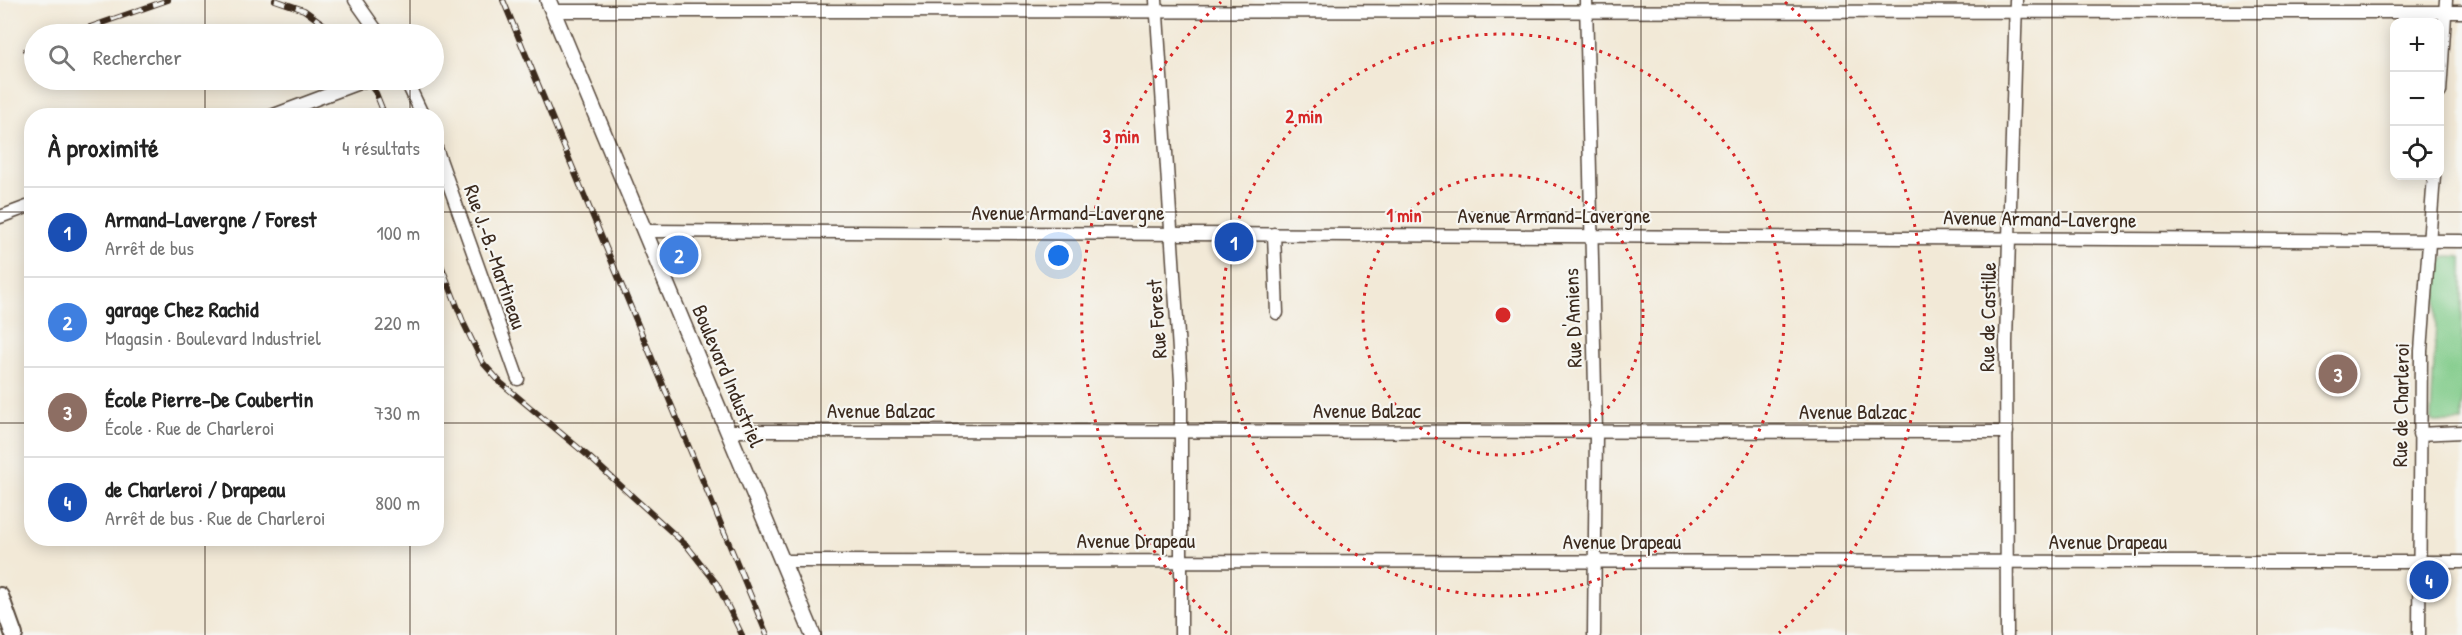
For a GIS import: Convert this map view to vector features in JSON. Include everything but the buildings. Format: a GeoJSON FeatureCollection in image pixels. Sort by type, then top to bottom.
{"type":"FeatureCollection","features":[{"type":"Feature","properties":{"kind":"main road"},"geometry":{"type":"LineString","coordinates":[[0,596],[14,635]]}},
{"type":"Feature","properties":{"kind":"street"},"geometry":{"type":"LineString","coordinates":[[355,0],[372,24]]}},
{"type":"Feature","properties":{"kind":"street"},"geometry":{"type":"LineString","coordinates":[[551,5],[2446,6],[2462,12]]}},
{"type":"Feature","properties":{"kind":"street","name":"Boulevard Industriel"},"geometry":{"type":"LineString","coordinates":[[551,5],[813,635]]}},
{"type":"Feature","properties":{"kind":"street","name":"Rue Forest"},"geometry":{"type":"LineString","coordinates":[[1156,5],[1180,356],[1181,635]]}},
{"type":"Feature","properties":{"kind":"street","name":"Rue D'Amiens"},"geometry":{"type":"LineString","coordinates":[[1586,5],[1596,432],[1594,635]]}},
{"type":"Feature","properties":{"kind":"street","name":"Rue de Castille"},"geometry":{"type":"LineString","coordinates":[[2007,635],[2009,239],[2016,6]]}},
{"type":"Feature","properties":{"kind":"street"},"geometry":{"type":"LineString","coordinates":[[2441,72],[2446,6]]}},
{"type":"Feature","properties":{"kind":"street"},"geometry":{"type":"LineString","coordinates":[[293,108],[341,90]]}},
{"type":"Feature","properties":{"kind":"street"},"geometry":{"type":"LineString","coordinates":[[411,90],[419,108]]}},
{"type":"Feature","properties":{"kind":"street","name":"Rue J.-B.-Martineau"},"geometry":{"type":"LineString","coordinates":[[444,171],[518,379]]}},
{"type":"Feature","properties":{"kind":"street","name":"Rue de Charleroi"},"geometry":{"type":"LineString","coordinates":[[2420,635],[2419,434],[2433,180]]}},
{"type":"Feature","properties":{"kind":"street"},"geometry":{"type":"LineString","coordinates":[[0,217],[24,208]]}},
{"type":"Feature","properties":{"kind":"street","name":"Avenue Armand-Lavergne"},"geometry":{"type":"LineString","coordinates":[[645,231],[2462,241]]}},
{"type":"Feature","properties":{"kind":"street"},"geometry":{"type":"LineString","coordinates":[[1274,234],[1277,313]]}},
{"type":"Feature","properties":{"kind":"street","name":"Avenue Balzac"},"geometry":{"type":"LineString","coordinates":[[728,431],[2007,432]]}},
{"type":"Feature","properties":{"kind":"street"},"geometry":{"type":"LineString","coordinates":[[2419,434],[2462,432]]}},
{"type":"Feature","properties":{"kind":"street","name":"Avenue Drapeau"},"geometry":{"type":"LineString","coordinates":[[782,561],[2462,562]]}},
{"type":"Feature","properties":{"kind":"green space"},"geometry":{"type":"Polygon","coordinates":[[[2462,257],[2462,422],[2434,422],[2431,418],[2439,266],[2444,258],[2462,257]]]}},
{"type":"Feature","properties":{"kind":"railway"},"geometry":{"type":"LineString","coordinates":[[99,24],[168,0]]}},
{"type":"Feature","properties":{"kind":"railway"},"geometry":{"type":"LineString","coordinates":[[275,0],[304,10],[323,24]]}},
{"type":"Feature","properties":{"kind":"railway"},"geometry":{"type":"LineString","coordinates":[[503,0],[767,635]]}},
{"type":"Feature","properties":{"kind":"railway"},"geometry":{"type":"LineString","coordinates":[[374,90],[382,108]]}},
{"type":"Feature","properties":{"kind":"railway"},"geometry":{"type":"LineString","coordinates":[[444,273],[464,324],[483,363],[501,383],[587,455],[687,546],[717,584],[742,635]]}},
{"type":"Feature","properties":{"kind":"place","name":"Armand-Lavergne / Forest"},"geometry":{"type":"Point","coordinates":[1234,242]}},
{"type":"Feature","properties":{"kind":"place","name":"garage Chez Rachid"},"geometry":{"type":"Point","coordinates":[679,255]}},
{"type":"Feature","properties":{"kind":"place","name":"École Pierre-De Coubertin"},"geometry":{"type":"Point","coordinates":[2338,374]}},
{"type":"Feature","properties":{"kind":"place","name":"de Charleroi / Drapeau"},"geometry":{"type":"Point","coordinates":[2429,580]}}]}
